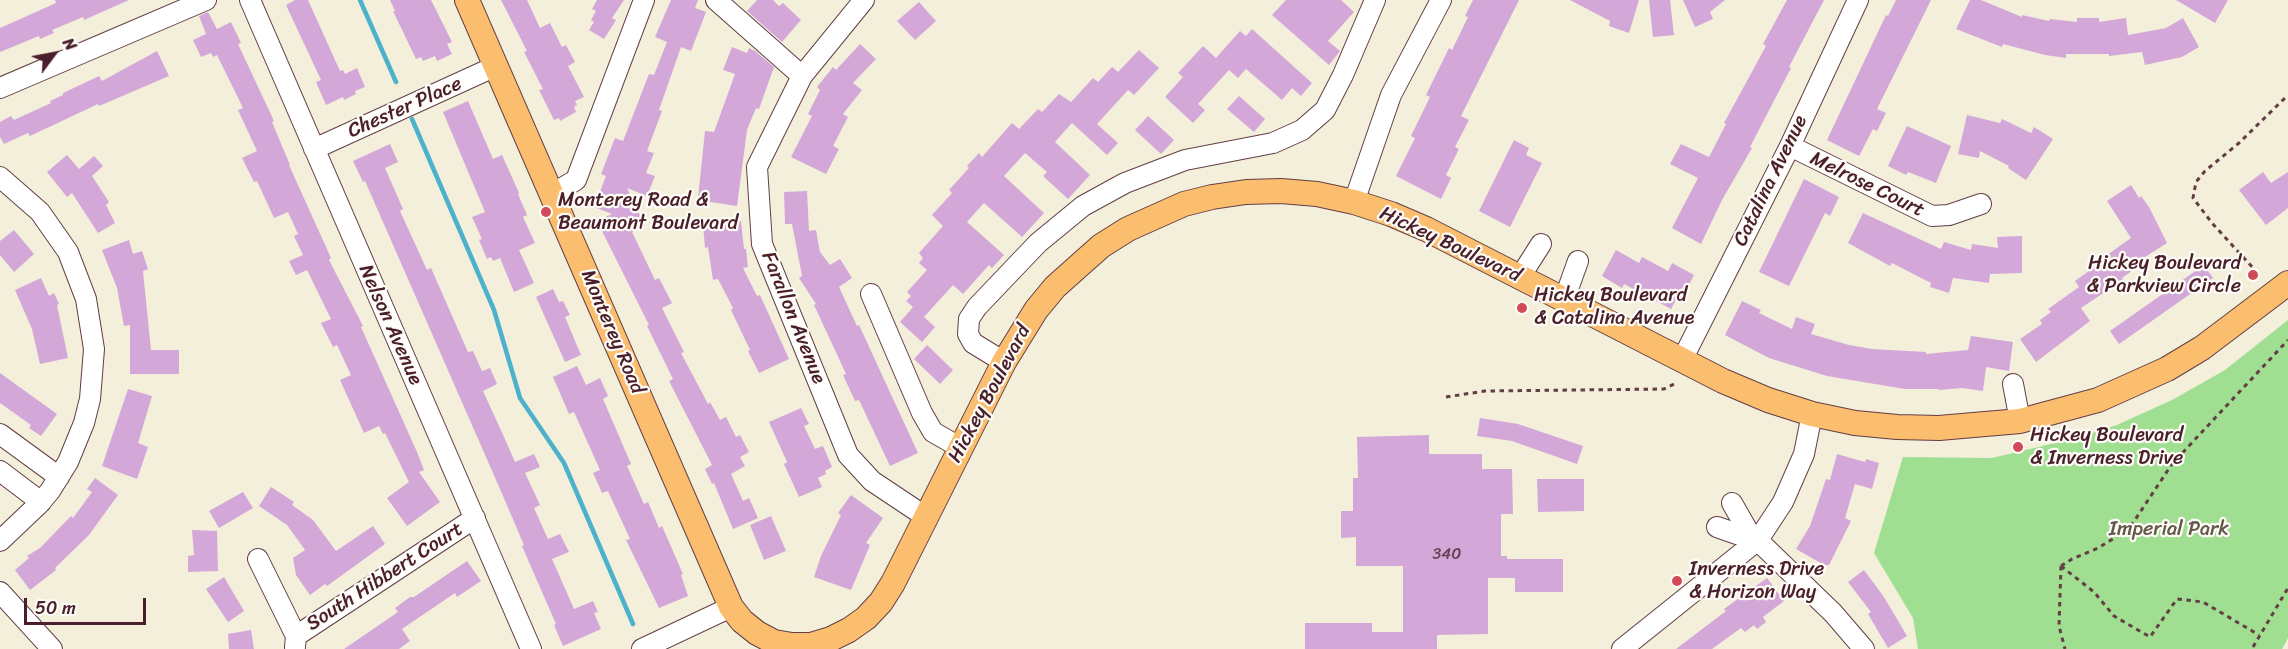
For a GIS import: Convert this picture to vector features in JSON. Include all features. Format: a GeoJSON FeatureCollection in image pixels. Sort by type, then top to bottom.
{"type":"FeatureCollection","features":[{"type":"Feature","properties":{"kind":"main road","name":"Monterey Road"},"geometry":{"type":"LineString","coordinates":[[467,0],[731,607],[749,627],[773,646]]}},
{"type":"Feature","properties":{"kind":"main road","name":"Hickey Boulevard"},"geometry":{"type":"LineString","coordinates":[[773,646],[811,645],[831,639],[866,618],[881,602],[893,583],[1004,362],[1036,310],[1077,266],[1101,246],[1155,215],[1203,199],[1246,192],[1281,191],[1317,194],[1354,202],[1391,214],[1426,229],[1741,388],[1812,414],[1855,423],[1918,427],[1980,426],[2020,420],[2098,400],[2167,369],[2236,324],[2288,283]]}},
{"type":"Feature","properties":{"kind":"street"},"geometry":{"type":"LineString","coordinates":[[0,88],[206,0]]}},
{"type":"Feature","properties":{"kind":"street","name":"Nelson Avenue"},"geometry":{"type":"LineString","coordinates":[[250,0],[531,649]]}},
{"type":"Feature","properties":{"kind":"street"},"geometry":{"type":"LineString","coordinates":[[552,194],[576,180],[644,0]]}},
{"type":"Feature","properties":{"kind":"street"},"geometry":{"type":"LineString","coordinates":[[716,0],[802,76]]}},
{"type":"Feature","properties":{"kind":"street","name":"Farallon Avenue"},"geometry":{"type":"LineString","coordinates":[[864,0],[802,76],[757,167],[762,244],[848,455],[872,481],[926,517]]}},
{"type":"Feature","properties":{"kind":"street"},"geometry":{"type":"LineString","coordinates":[[1004,362],[973,343],[968,334],[969,319],[977,307],[1038,243],[1083,206],[1125,183],[1185,160],[1273,143],[1302,130],[1324,110],[1343,75],[1375,0]]}},
{"type":"Feature","properties":{"kind":"street"},"geometry":{"type":"LineString","coordinates":[[1354,202],[1390,95],[1441,0]]}},
{"type":"Feature","properties":{"kind":"street","name":"Catalina Avenue"},"geometry":{"type":"LineString","coordinates":[[1682,360],[1790,146],[1858,0]]}},
{"type":"Feature","properties":{"kind":"street","name":"Chester Place"},"geometry":{"type":"LineString","coordinates":[[314,149],[496,66]]}},
{"type":"Feature","properties":{"kind":"street","name":"Melrose Court"},"geometry":{"type":"LineString","coordinates":[[1790,146],[1932,216],[1949,215],[1981,204]]}},
{"type":"Feature","properties":{"kind":"street"},"geometry":{"type":"LineString","coordinates":[[0,177],[40,212],[63,245],[78,275],[91,323],[94,357],[90,399],[76,444],[60,477],[41,502],[0,541]]}},
{"type":"Feature","properties":{"kind":"street"},"geometry":{"type":"LineString","coordinates":[[1520,277],[1540,244]]}},
{"type":"Feature","properties":{"kind":"street"},"geometry":{"type":"LineString","coordinates":[[1564,300],[1578,261]]}},
{"type":"Feature","properties":{"kind":"street"},"geometry":{"type":"LineString","coordinates":[[871,294],[933,432],[961,448]]}},
{"type":"Feature","properties":{"kind":"street"},"geometry":{"type":"LineString","coordinates":[[2013,384],[2020,420]]}},
{"type":"Feature","properties":{"kind":"street"},"geometry":{"type":"LineString","coordinates":[[1622,649],[1753,536],[1783,502],[1804,454],[1812,414]]}},
{"type":"Feature","properties":{"kind":"street"},"geometry":{"type":"LineString","coordinates":[[0,434],[60,477]]}},
{"type":"Feature","properties":{"kind":"street"},"geometry":{"type":"LineString","coordinates":[[0,471],[41,502]]}},
{"type":"Feature","properties":{"kind":"street"},"geometry":{"type":"LineString","coordinates":[[1732,504],[1753,536],[1833,613],[1864,649]]}},
{"type":"Feature","properties":{"kind":"street","name":"South Hibbert Court"},"geometry":{"type":"LineString","coordinates":[[296,642],[475,518]]}},
{"type":"Feature","properties":{"kind":"street"},"geometry":{"type":"LineString","coordinates":[[1717,527],[1737,534],[1753,536]]}},
{"type":"Feature","properties":{"kind":"street"},"geometry":{"type":"LineString","coordinates":[[258,559],[296,642]]}},
{"type":"Feature","properties":{"kind":"street"},"geometry":{"type":"LineString","coordinates":[[0,592],[52,649]]}},
{"type":"Feature","properties":{"kind":"street"},"geometry":{"type":"LineString","coordinates":[[642,649],[731,607]]}},
{"type":"Feature","properties":{"kind":"path"},"geometry":{"type":"LineString","coordinates":[[2253,275],[2254,269],[2212,223],[2193,198],[2196,182],[2205,171],[2239,143],[2288,95]]}},
{"type":"Feature","properties":{"kind":"path"},"geometry":{"type":"LineString","coordinates":[[2061,566],[2129,529],[2172,464],[2288,340]]}},
{"type":"Feature","properties":{"kind":"path"},"geometry":{"type":"LineString","coordinates":[[1446,397],[1485,391],[1664,389],[1676,383]]}},
{"type":"Feature","properties":{"kind":"path"},"geometry":{"type":"LineString","coordinates":[[2061,566],[2094,592],[2114,616],[2150,637],[2177,599],[2203,602],[2259,635]]}},
{"type":"Feature","properties":{"kind":"path"},"geometry":{"type":"LineString","coordinates":[[2061,566],[2059,626],[2065,649]]}},
{"type":"Feature","properties":{"kind":"path"},"geometry":{"type":"LineString","coordinates":[[2253,647],[2288,588]]}},
{"type":"Feature","properties":{"kind":"green space","name":"Imperial Park"},"geometry":{"type":"Polygon","coordinates":[[[2288,320],[2288,638],[2282,649],[1918,649],[1913,618],[1874,553],[1903,457],[1992,458],[2076,438],[2117,425],[2174,399],[2225,370],[2288,320]]]}},
{"type":"Feature","properties":{"kind":"building"},"geometry":{"type":"Polygon","coordinates":[[[55,0],[129,0],[84,20],[83,17],[52,30],[54,33],[40,39],[39,36],[0,52],[0,28],[56,3],[55,0]]]}},
{"type":"Feature","properties":{"kind":"building"},"geometry":{"type":"Polygon","coordinates":[[[295,0],[308,0],[340,71],[343,70],[345,74],[357,68],[365,87],[355,91],[356,94],[326,105],[316,82],[321,80],[286,5],[295,0]]]}},
{"type":"Feature","properties":{"kind":"building"},"geometry":{"type":"Polygon","coordinates":[[[390,0],[431,0],[452,42],[447,44],[452,54],[437,61],[435,56],[423,61],[421,57],[416,59],[390,0]]]}},
{"type":"Feature","properties":{"kind":"building"},"geometry":{"type":"Polygon","coordinates":[[[501,0],[527,0],[540,28],[550,23],[562,47],[566,45],[575,62],[568,66],[584,97],[575,101],[576,112],[560,121],[559,118],[554,120],[539,90],[543,89],[524,52],[527,51],[501,0]]]}},
{"type":"Feature","properties":{"kind":"building"},"geometry":{"type":"Polygon","coordinates":[[[597,0],[624,0],[612,18],[616,20],[604,39],[589,30],[594,22],[591,20],[596,11],[592,9],[597,0]]]}},
{"type":"Feature","properties":{"kind":"building"},"geometry":{"type":"Polygon","coordinates":[[[671,0],[698,0],[695,8],[706,12],[691,51],[681,47],[659,110],[662,111],[647,151],[654,153],[646,173],[655,176],[647,196],[627,188],[645,226],[632,232],[655,280],[659,278],[672,303],[662,308],[684,352],[681,353],[708,404],[710,402],[720,420],[726,417],[736,437],[740,435],[749,452],[740,457],[745,466],[731,474],[743,501],[749,498],[758,518],[733,529],[714,483],[712,484],[705,469],[712,465],[669,381],[673,379],[647,326],[649,325],[597,221],[612,214],[594,207],[606,176],[601,174],[615,138],[623,141],[649,74],[654,75],[667,42],[655,37],[671,0]]]}},
{"type":"Feature","properties":{"kind":"building"},"geometry":{"type":"Polygon","coordinates":[[[757,0],[773,0],[779,6],[783,3],[801,20],[782,42],[747,11],[757,0]]]}},
{"type":"Feature","properties":{"kind":"building"},"geometry":{"type":"Polygon","coordinates":[[[1286,0],[1341,0],[1354,12],[1328,41],[1340,51],[1329,65],[1272,15],[1286,0]]]}},
{"type":"Feature","properties":{"kind":"building"},"geometry":{"type":"Polygon","coordinates":[[[1473,0],[1519,0],[1461,116],[1469,120],[1455,147],[1459,149],[1446,175],[1451,178],[1441,199],[1396,176],[1415,138],[1411,136],[1430,97],[1426,95],[1449,48],[1452,50],[1468,17],[1465,16],[1473,0]]]}},
{"type":"Feature","properties":{"kind":"building"},"geometry":{"type":"Polygon","coordinates":[[[1570,0],[1639,0],[1629,33],[1609,26],[1610,21],[1570,0]]]}},
{"type":"Feature","properties":{"kind":"building"},"geometry":{"type":"Polygon","coordinates":[[[1649,0],[1670,0],[1674,35],[1653,37],[1649,0]]]}},
{"type":"Feature","properties":{"kind":"building"},"geometry":{"type":"Polygon","coordinates":[[[1683,0],[1725,0],[1710,12],[1713,19],[1695,27],[1683,0]]]}},
{"type":"Feature","properties":{"kind":"building"},"geometry":{"type":"Polygon","coordinates":[[[1787,0],[1824,0],[1750,147],[1752,148],[1722,200],[1701,244],[1672,228],[1698,178],[1670,164],[1681,144],[1709,157],[1726,124],[1724,123],[1766,46],[1763,44],[1787,0]]]}},
{"type":"Feature","properties":{"kind":"building"},"geometry":{"type":"Polygon","coordinates":[[[1896,0],[1931,0],[1877,109],[1886,113],[1877,131],[1873,129],[1859,156],[1827,140],[1886,15],[1888,16],[1896,0]]]}},
{"type":"Feature","properties":{"kind":"building"},"geometry":{"type":"Polygon","coordinates":[[[1970,0],[1981,0],[2022,17],[2022,15],[2049,21],[2050,19],[2077,22],[2077,18],[2099,18],[2099,22],[2126,18],[2128,35],[2166,28],[2183,18],[2199,47],[2182,57],[2145,65],[2142,52],[2109,56],[2109,54],[2066,54],[2066,58],[2003,44],[2002,47],[1956,29],[1970,0]]]}},
{"type":"Feature","properties":{"kind":"building"},"geometry":{"type":"Polygon","coordinates":[[[2176,0],[2228,0],[2215,23],[2176,0]]]}},
{"type":"Feature","properties":{"kind":"building"},"geometry":{"type":"Polygon","coordinates":[[[919,2],[936,21],[915,40],[897,21],[919,2]]]}},
{"type":"Feature","properties":{"kind":"building"},"geometry":{"type":"Polygon","coordinates":[[[208,12],[217,29],[231,22],[241,43],[238,44],[274,121],[272,122],[289,165],[331,258],[329,260],[363,326],[361,327],[417,452],[424,470],[419,472],[440,502],[407,526],[387,498],[409,482],[385,433],[383,434],[379,426],[364,433],[340,380],[351,375],[337,345],[333,347],[321,323],[331,319],[307,270],[296,275],[289,261],[303,255],[294,236],[298,234],[288,212],[274,218],[257,181],[254,182],[242,158],[257,151],[238,110],[243,108],[217,55],[213,57],[211,53],[201,57],[193,40],[206,34],[199,16],[208,12]]]}},
{"type":"Feature","properties":{"kind":"building"},"geometry":{"type":"Polygon","coordinates":[[[1252,29],[1312,83],[1301,96],[1292,88],[1282,100],[1246,69],[1238,78],[1229,70],[1198,104],[1205,110],[1193,123],[1165,97],[1183,77],[1178,73],[1203,46],[1216,58],[1240,31],[1246,36],[1252,29]]]}},
{"type":"Feature","properties":{"kind":"building"},"geometry":{"type":"Polygon","coordinates":[[[860,44],[876,59],[853,83],[862,90],[843,114],[848,117],[833,146],[839,149],[826,174],[791,157],[812,116],[808,114],[820,90],[817,87],[833,67],[836,70],[860,44]]]}},
{"type":"Feature","properties":{"kind":"building"},"geometry":{"type":"Polygon","coordinates":[[[732,47],[747,53],[749,48],[774,67],[759,109],[756,108],[747,130],[737,206],[698,198],[705,131],[714,132],[735,74],[723,70],[732,47]]]}},
{"type":"Feature","properties":{"kind":"building"},"geometry":{"type":"Polygon","coordinates":[[[1139,50],[1159,68],[1134,95],[1128,90],[1097,124],[1118,143],[1107,155],[1072,123],[1055,142],[1090,175],[1068,199],[1043,176],[1047,172],[1025,153],[1004,176],[1044,213],[1022,237],[984,203],[967,222],[1004,255],[992,268],[989,265],[963,294],[953,285],[924,317],[935,327],[922,342],[900,322],[913,307],[906,301],[911,296],[907,292],[927,270],[919,263],[923,258],[919,253],[943,226],[932,215],[952,193],[949,190],[979,153],[982,157],[1012,123],[1019,129],[1038,109],[1042,112],[1059,94],[1071,102],[1093,78],[1098,82],[1112,67],[1118,72],[1139,50]]]}},
{"type":"Feature","properties":{"kind":"building"},"geometry":{"type":"Polygon","coordinates":[[[157,51],[169,76],[99,106],[98,104],[30,136],[28,133],[4,144],[0,137],[0,122],[11,116],[14,120],[51,103],[50,101],[63,93],[99,76],[102,81],[157,51]]]}},
{"type":"Feature","properties":{"kind":"building"},"geometry":{"type":"Polygon","coordinates":[[[1239,96],[1265,119],[1254,132],[1227,109],[1239,96]]]}},
{"type":"Feature","properties":{"kind":"building"},"geometry":{"type":"Polygon","coordinates":[[[468,101],[493,159],[502,155],[519,193],[527,215],[523,217],[535,243],[519,250],[534,283],[514,292],[500,258],[493,261],[491,257],[487,259],[479,240],[482,239],[472,217],[485,212],[443,112],[468,101]]]}},
{"type":"Feature","properties":{"kind":"building"},"geometry":{"type":"Polygon","coordinates":[[[1967,115],[2000,123],[2002,119],[2031,133],[2034,127],[2053,139],[2026,180],[2008,168],[2009,166],[1980,151],[1979,158],[1958,154],[1967,115]]]}},
{"type":"Feature","properties":{"kind":"building"},"geometry":{"type":"Polygon","coordinates":[[[1148,116],[1174,140],[1161,154],[1135,130],[1148,116]]]}},
{"type":"Feature","properties":{"kind":"building"},"geometry":{"type":"Polygon","coordinates":[[[1907,126],[1951,146],[1936,183],[1908,172],[1906,175],[1888,166],[1907,126]]]}},
{"type":"Feature","properties":{"kind":"building"},"geometry":{"type":"Polygon","coordinates":[[[1514,140],[1529,148],[1526,155],[1542,163],[1510,227],[1479,211],[1514,140]]]}},
{"type":"Feature","properties":{"kind":"building"},"geometry":{"type":"Polygon","coordinates":[[[390,144],[398,162],[385,168],[403,209],[400,211],[427,270],[431,268],[468,352],[473,351],[482,371],[490,368],[497,384],[483,391],[515,462],[534,454],[540,467],[525,473],[540,505],[534,508],[548,539],[560,534],[569,552],[552,559],[574,609],[593,601],[598,612],[594,613],[601,629],[563,646],[500,489],[365,181],[363,182],[353,161],[390,144]]]}},
{"type":"Feature","properties":{"kind":"building"},"geometry":{"type":"Polygon","coordinates":[[[67,155],[79,169],[94,156],[103,166],[92,176],[109,202],[106,205],[115,223],[98,233],[72,193],[67,197],[47,172],[67,155]]]}},
{"type":"Feature","properties":{"kind":"building"},"geometry":{"type":"Polygon","coordinates":[[[2263,172],[2271,183],[2288,172],[2288,208],[2266,225],[2239,190],[2263,172]]]}},
{"type":"Feature","properties":{"kind":"building"},"geometry":{"type":"Polygon","coordinates":[[[1804,179],[1839,197],[1830,216],[1825,213],[1789,286],[1759,272],[1804,179]]]}},
{"type":"Feature","properties":{"kind":"building"},"geometry":{"type":"Polygon","coordinates":[[[2131,185],[2139,198],[2141,196],[2149,207],[2167,243],[2131,266],[2133,270],[2122,278],[2123,280],[2081,308],[2090,321],[2036,362],[2020,339],[2042,324],[2040,320],[2051,312],[2048,309],[2079,287],[2075,281],[2131,238],[2107,201],[2131,185]]]}},
{"type":"Feature","properties":{"kind":"building"},"geometry":{"type":"Polygon","coordinates":[[[807,191],[809,231],[816,230],[820,252],[830,265],[840,259],[852,278],[839,287],[918,453],[890,466],[859,400],[855,401],[843,375],[846,374],[814,305],[816,304],[799,278],[802,276],[792,224],[785,224],[784,192],[807,191]]]}},
{"type":"Feature","properties":{"kind":"building"},"geometry":{"type":"Polygon","coordinates":[[[1863,213],[1941,249],[1944,242],[1971,250],[1972,244],[1998,248],[1997,237],[2022,236],[2022,273],[1990,274],[1989,283],[1953,278],[1949,293],[1930,287],[1931,283],[1892,263],[1890,266],[1848,243],[1863,213]]]}},
{"type":"Feature","properties":{"kind":"building"},"geometry":{"type":"Polygon","coordinates":[[[741,221],[748,267],[743,268],[757,296],[760,295],[789,359],[759,373],[731,310],[733,308],[718,279],[713,280],[708,247],[705,248],[703,224],[741,221]]]}},
{"type":"Feature","properties":{"kind":"building"},"geometry":{"type":"Polygon","coordinates":[[[14,230],[34,254],[14,272],[0,255],[0,241],[14,230]]]}},
{"type":"Feature","properties":{"kind":"building"},"geometry":{"type":"Polygon","coordinates":[[[129,240],[133,254],[142,251],[148,269],[143,271],[151,350],[179,350],[179,374],[130,374],[130,325],[124,326],[117,288],[102,250],[129,240]]]}},
{"type":"Feature","properties":{"kind":"building"},"geometry":{"type":"Polygon","coordinates":[[[1616,250],[1639,263],[1642,257],[1668,271],[1672,263],[1694,275],[1687,289],[1683,287],[1671,309],[1624,284],[1622,288],[1602,276],[1616,250]]]}},
{"type":"Feature","properties":{"kind":"building"},"geometry":{"type":"Polygon","coordinates":[[[2204,265],[2213,278],[2119,344],[2110,331],[2204,265]]]}},
{"type":"Feature","properties":{"kind":"building"},"geometry":{"type":"Polygon","coordinates":[[[41,278],[49,296],[54,293],[59,304],[57,305],[68,358],[40,364],[32,329],[15,290],[41,278]]]}},
{"type":"Feature","properties":{"kind":"building"},"geometry":{"type":"Polygon","coordinates":[[[553,289],[559,302],[563,301],[570,315],[565,317],[581,355],[565,362],[536,297],[553,289]]]}},
{"type":"Feature","properties":{"kind":"building"},"geometry":{"type":"Polygon","coordinates":[[[1742,301],[1761,310],[1759,313],[1792,329],[1796,317],[1815,324],[1811,334],[1872,349],[1926,352],[1926,354],[1968,350],[1971,336],[2013,342],[2009,371],[1986,367],[1983,391],[1962,388],[1905,389],[1827,376],[1769,358],[1725,335],[1742,301]]]}},
{"type":"Feature","properties":{"kind":"building"},"geometry":{"type":"Polygon","coordinates":[[[927,345],[953,370],[940,384],[914,359],[927,345]]]}},
{"type":"Feature","properties":{"kind":"building"},"geometry":{"type":"Polygon","coordinates":[[[577,366],[586,385],[600,378],[608,396],[603,399],[631,464],[627,466],[644,504],[648,502],[659,528],[662,526],[683,574],[681,575],[688,596],[659,608],[626,540],[630,539],[608,491],[602,493],[593,473],[600,470],[574,412],[569,414],[553,377],[577,366]]]}},
{"type":"Feature","properties":{"kind":"building"},"geometry":{"type":"Polygon","coordinates":[[[0,373],[57,414],[41,436],[29,428],[31,425],[0,403],[0,373]]]}},
{"type":"Feature","properties":{"kind":"building"},"geometry":{"type":"Polygon","coordinates":[[[128,389],[152,396],[138,443],[148,447],[137,479],[102,466],[128,389]]]}},
{"type":"Feature","properties":{"kind":"building"},"geometry":{"type":"Polygon","coordinates":[[[801,408],[809,424],[804,426],[815,449],[823,446],[832,467],[818,478],[822,487],[799,497],[784,464],[787,462],[769,422],[801,408]]]}},
{"type":"Feature","properties":{"kind":"building"},"geometry":{"type":"Polygon","coordinates":[[[1480,418],[1518,424],[1583,446],[1577,464],[1512,441],[1477,436],[1480,418]]]}},
{"type":"Feature","properties":{"kind":"building"},"geometry":{"type":"Polygon","coordinates":[[[1429,435],[1429,454],[1482,454],[1482,469],[1512,469],[1513,514],[1501,514],[1501,556],[1507,556],[1507,559],[1563,559],[1563,592],[1515,592],[1515,578],[1488,578],[1488,634],[1437,635],[1437,649],[1305,649],[1305,623],[1372,623],[1372,632],[1403,632],[1403,566],[1356,566],[1356,537],[1341,538],[1341,511],[1353,511],[1353,478],[1358,478],[1357,437],[1429,435]]]}},
{"type":"Feature","properties":{"kind":"building"},"geometry":{"type":"Polygon","coordinates":[[[1837,454],[1865,462],[1866,459],[1879,463],[1872,489],[1855,484],[1845,518],[1851,521],[1829,565],[1824,565],[1796,549],[1810,526],[1826,479],[1830,480],[1837,454]]]}},
{"type":"Feature","properties":{"kind":"building"},"geometry":{"type":"Polygon","coordinates":[[[95,478],[118,495],[89,535],[55,568],[56,570],[30,590],[15,570],[71,516],[73,518],[92,492],[87,489],[95,478]]]}},
{"type":"Feature","properties":{"kind":"building"},"geometry":{"type":"Polygon","coordinates":[[[1537,479],[1584,479],[1584,511],[1538,512],[1537,479]]]}},
{"type":"Feature","properties":{"kind":"building"},"geometry":{"type":"Polygon","coordinates":[[[271,487],[294,502],[292,505],[313,520],[336,551],[373,526],[385,544],[327,586],[325,584],[310,595],[296,575],[293,558],[305,550],[287,525],[259,506],[271,487]]]}},
{"type":"Feature","properties":{"kind":"building"},"geometry":{"type":"Polygon","coordinates":[[[243,492],[253,508],[219,528],[209,511],[243,492]]]}},
{"type":"Feature","properties":{"kind":"building"},"geometry":{"type":"Polygon","coordinates":[[[851,495],[883,518],[866,543],[870,545],[851,590],[814,577],[821,556],[841,515],[838,513],[851,495]]]}},
{"type":"Feature","properties":{"kind":"building"},"geometry":{"type":"Polygon","coordinates":[[[771,516],[786,551],[764,560],[750,525],[771,516]]]}},
{"type":"Feature","properties":{"kind":"building"},"geometry":{"type":"Polygon","coordinates":[[[192,530],[217,531],[218,571],[188,572],[188,556],[194,555],[192,530]]]}},
{"type":"Feature","properties":{"kind":"building"},"geometry":{"type":"Polygon","coordinates":[[[467,561],[481,581],[457,597],[455,593],[402,629],[410,641],[399,649],[344,649],[398,612],[395,608],[410,597],[414,597],[467,561]]]}},
{"type":"Feature","properties":{"kind":"building"},"geometry":{"type":"Polygon","coordinates":[[[1864,570],[1884,597],[1907,636],[1888,648],[1868,614],[1871,612],[1848,582],[1864,570]]]}},
{"type":"Feature","properties":{"kind":"building"},"geometry":{"type":"Polygon","coordinates":[[[224,577],[244,611],[228,622],[206,589],[224,577]]]}},
{"type":"Feature","properties":{"kind":"building"},"geometry":{"type":"Polygon","coordinates":[[[1767,578],[1784,601],[1763,617],[1766,622],[1757,629],[1754,625],[1745,632],[1741,628],[1712,649],[1676,649],[1726,611],[1724,609],[1767,578]]]}},
{"type":"Feature","properties":{"kind":"building"},"geometry":{"type":"Polygon","coordinates":[[[251,630],[254,649],[229,649],[228,634],[251,630]]]}},
{"type":"Feature","properties":{"kind":"waterway"},"geometry":{"type":"LineString","coordinates":[[360,0],[396,82]]}},
{"type":"Feature","properties":{"kind":"waterway"},"geometry":{"type":"LineString","coordinates":[[412,119],[494,310],[520,398],[564,463],[633,624]]}},
{"type":"Feature","properties":{"kind":"place","name":"Monterey Road & Beaumont Boulevard"},"geometry":{"type":"Point","coordinates":[546,212]}},
{"type":"Feature","properties":{"kind":"place","name":"Hickey Boulevard & Parkview Circle"},"geometry":{"type":"Point","coordinates":[2253,275]}},
{"type":"Feature","properties":{"kind":"place","name":"Hickey Boulevard & Catalina Avenue"},"geometry":{"type":"Point","coordinates":[1522,308]}},
{"type":"Feature","properties":{"kind":"place","name":"Hickey Boulevard & Inverness Drive"},"geometry":{"type":"Point","coordinates":[2018,447]}},
{"type":"Feature","properties":{"kind":"place","name":"Inverness Drive & Horizon Way"},"geometry":{"type":"Point","coordinates":[1677,581]}}]}
